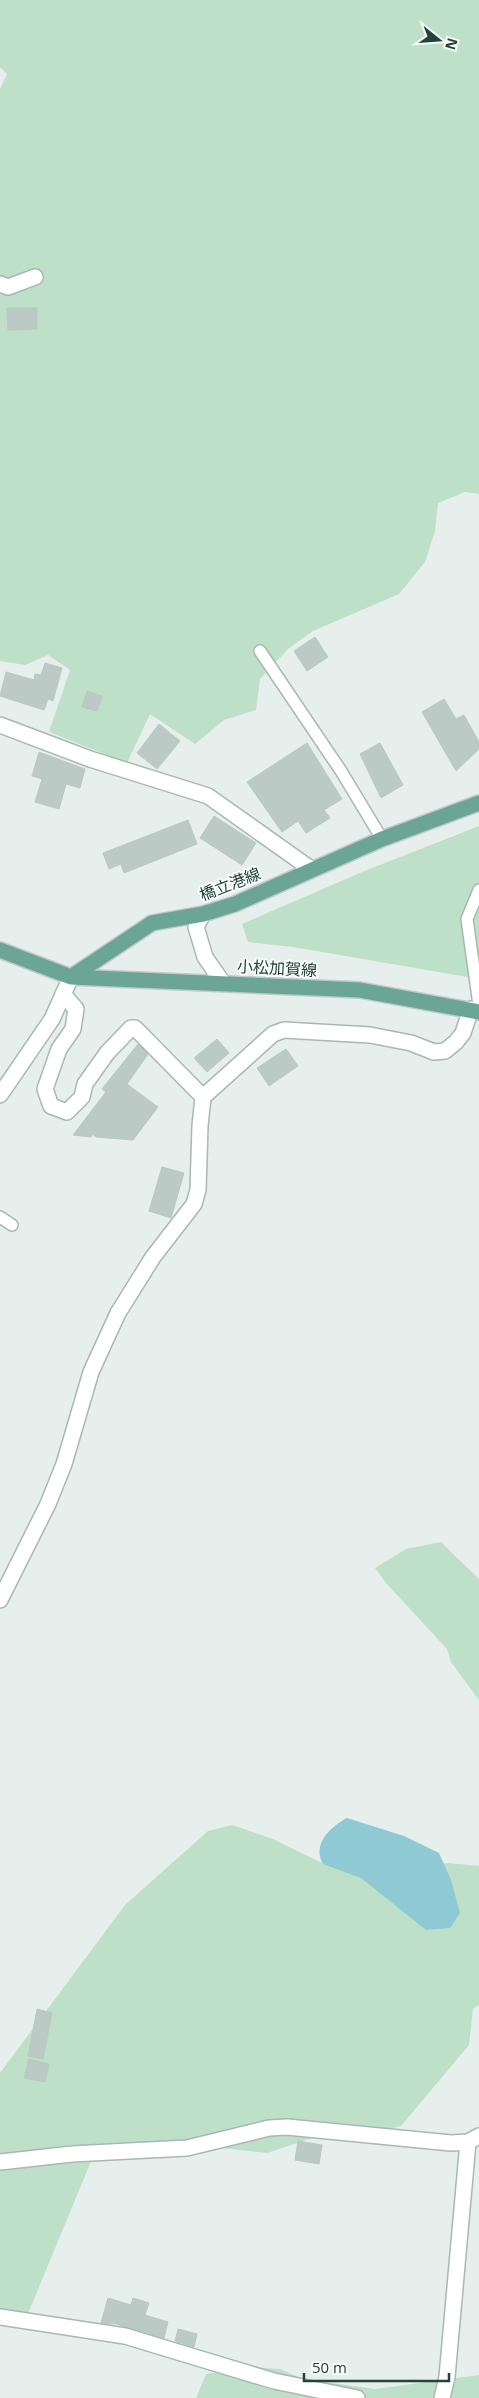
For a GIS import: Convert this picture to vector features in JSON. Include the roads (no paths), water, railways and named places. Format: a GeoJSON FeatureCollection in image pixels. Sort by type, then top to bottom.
{"type":"FeatureCollection","features":[{"type":"Feature","properties":{"kind":"main road","name":"橋立港線"},"geometry":{"type":"LineString","coordinates":[[71,977],[152,923],[203,914],[235,904],[312,868],[382,839],[479,803]]}},
{"type":"Feature","properties":{"kind":"main road"},"geometry":{"type":"LineString","coordinates":[[0,950],[71,977]]}},
{"type":"Feature","properties":{"kind":"main road","name":"小松加賀線"},"geometry":{"type":"LineString","coordinates":[[71,977],[360,990],[476,1009]]}},
{"type":"Feature","properties":{"kind":"street"},"geometry":{"type":"LineString","coordinates":[[0,284],[8,287],[35,277]]}},
{"type":"Feature","properties":{"kind":"street"},"geometry":{"type":"LineString","coordinates":[[0,725],[90,759],[208,796],[269,841],[312,868]]}},
{"type":"Feature","properties":{"kind":"street"},"geometry":{"type":"LineString","coordinates":[[203,914],[196,927],[205,957],[223,983]]}},
{"type":"Feature","properties":{"kind":"street"},"geometry":{"type":"LineString","coordinates":[[0,1095],[52,1019],[71,977]]}},
{"type":"Feature","properties":{"kind":"street"},"geometry":{"type":"LineString","coordinates":[[63,994],[76,1010],[73,1028],[59,1049],[45,1089],[52,1106],[67,1112],[82,1097],[85,1084],[131,1028],[135,1028],[203,1097]]}},
{"type":"Feature","properties":{"kind":"street"},"geometry":{"type":"LineString","coordinates":[[0,1600],[48,1504],[64,1464],[91,1372],[118,1313],[153,1257],[194,1204],[198,1190],[203,1097],[273,1034],[284,1030],[370,1034],[411,1043],[434,1052],[445,1050],[456,1042],[476,1009]]}},
{"type":"Feature","properties":{"kind":"street"},"geometry":{"type":"LineString","coordinates":[[0,2162],[72,2154],[187,2148],[269,2128],[287,2127],[451,2143],[474,2139],[447,2377],[442,2398]]}},
{"type":"Feature","properties":{"kind":"street"},"geometry":{"type":"LineString","coordinates":[[0,2318],[125,2336],[274,2381],[357,2398]]}},
{"type":"Feature","properties":{"kind":"lane"},"geometry":{"type":"LineString","coordinates":[[260,651],[335,763],[382,839]]}},
{"type":"Feature","properties":{"kind":"lane"},"geometry":{"type":"LineString","coordinates":[[476,1009],[467,919],[479,890]]}},
{"type":"Feature","properties":{"kind":"lane"},"geometry":{"type":"LineString","coordinates":[[0,1217],[12,1225]]}},
{"type":"Feature","properties":{"kind":"water"},"geometry":{"type":"Polygon","coordinates":[[[347,1818],[404,1836],[439,1853],[451,1880],[460,1913],[450,1928],[426,1930],[361,1878],[323,1864],[320,1850],[324,1837],[347,1818]]]}}]}
